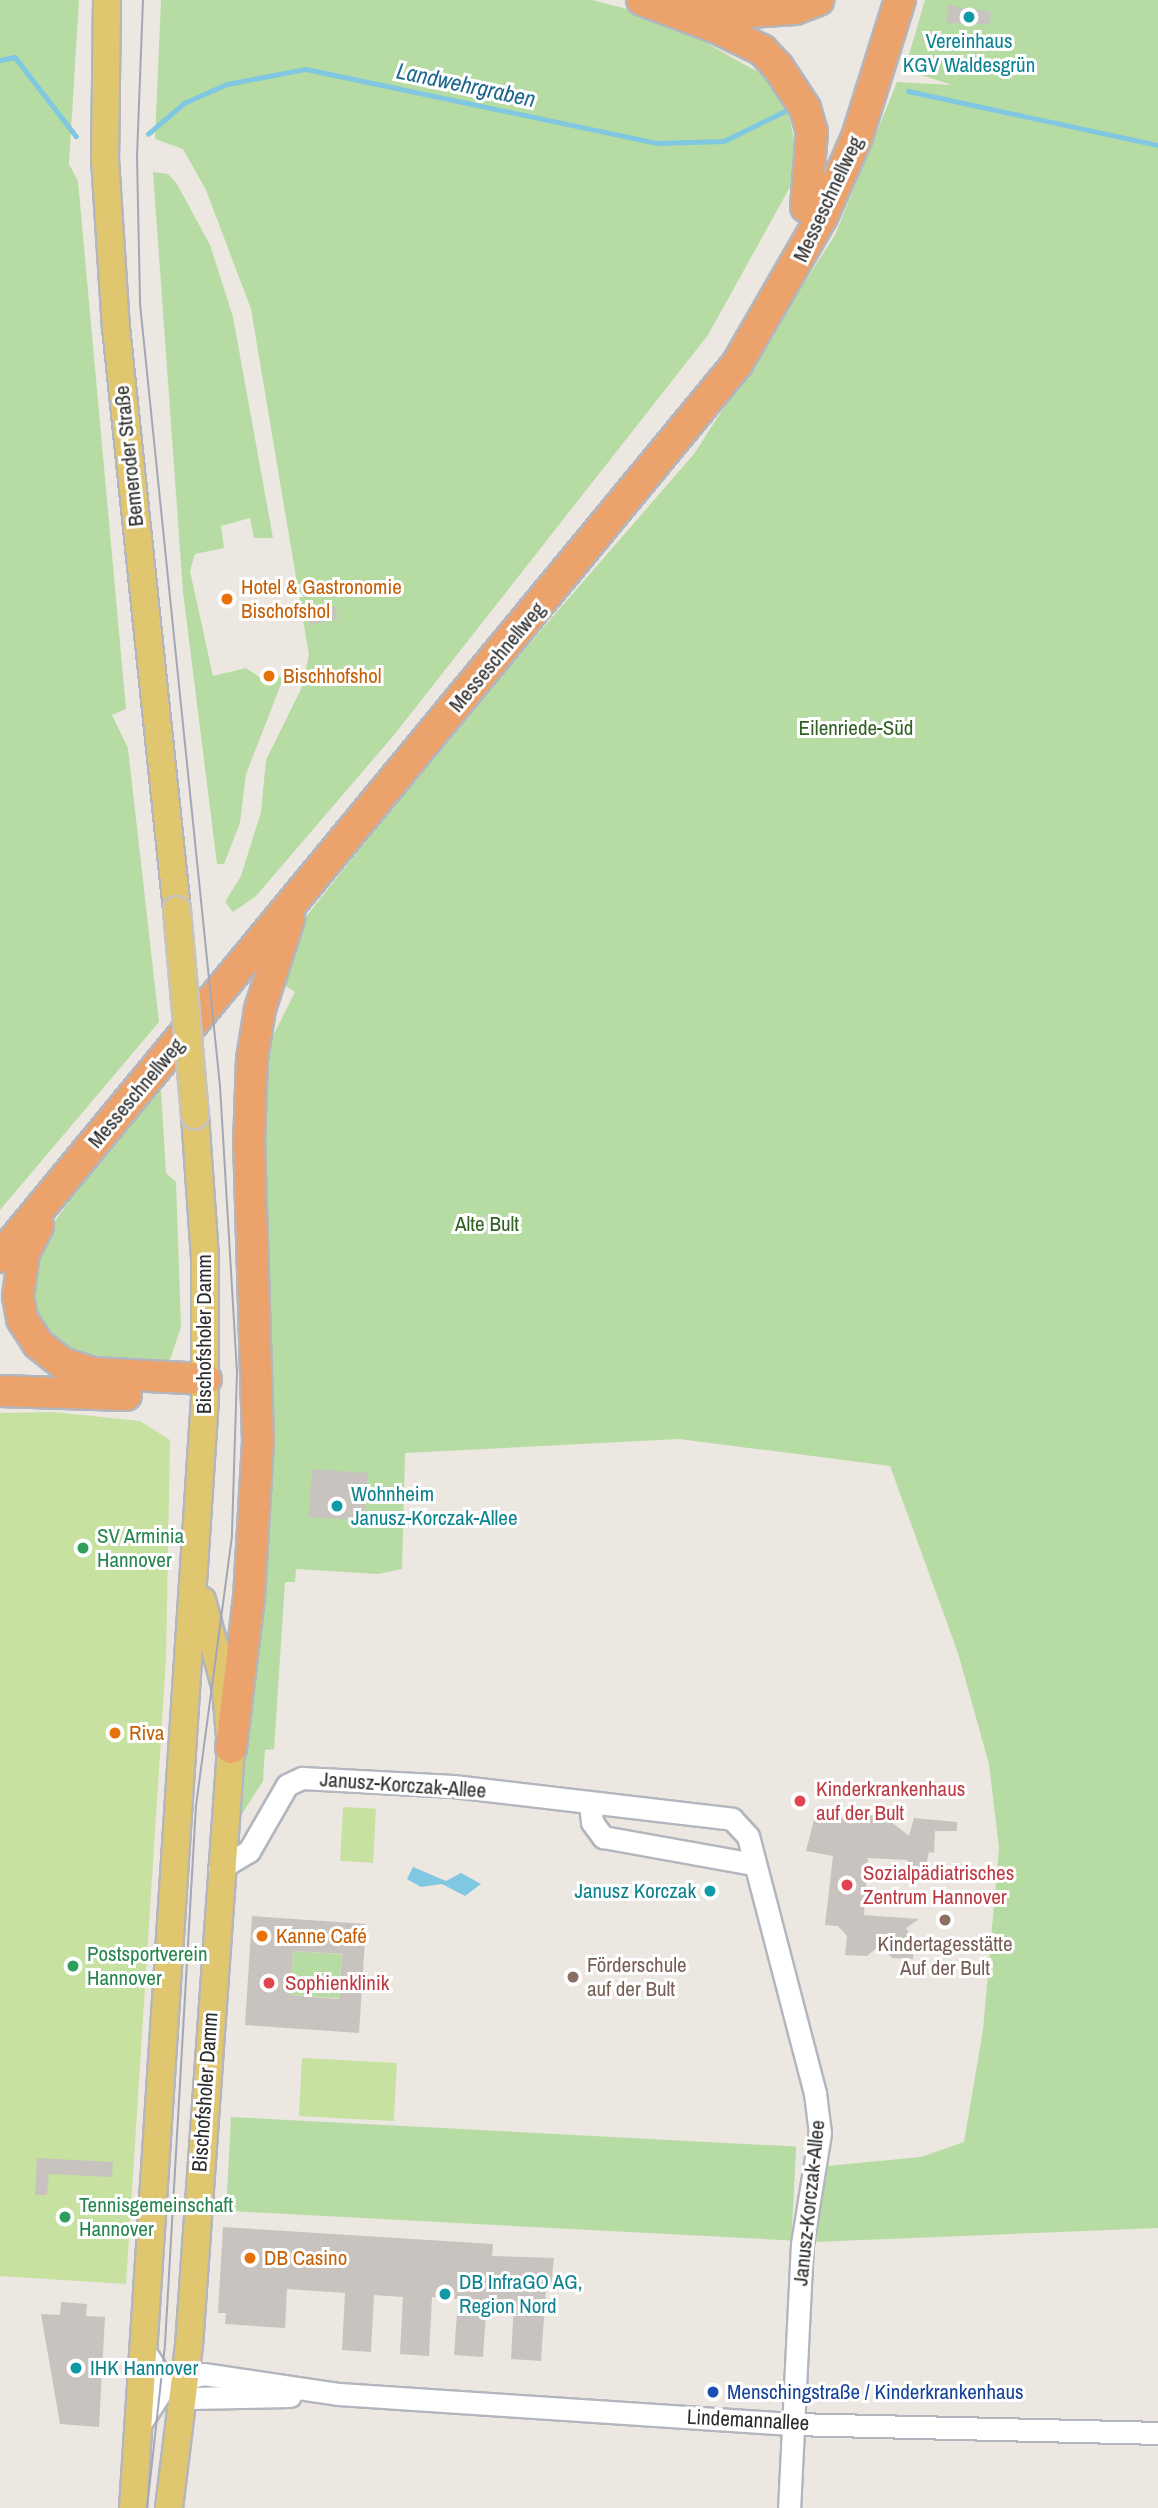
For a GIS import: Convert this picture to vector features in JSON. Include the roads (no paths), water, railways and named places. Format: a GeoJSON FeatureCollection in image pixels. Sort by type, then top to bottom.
{"type":"FeatureCollection","features":[{"type":"Feature","properties":{"kind":"highway"},"geometry":{"type":"LineString","coordinates":[[642,0],[715,27],[762,50],[778,67],[805,108],[812,132],[806,207]]}},
{"type":"Feature","properties":{"kind":"highway"},"geometry":{"type":"LineString","coordinates":[[702,0],[773,12],[818,0]]}},
{"type":"Feature","properties":{"kind":"highway","name":"Messeschnellweg"},"geometry":{"type":"LineString","coordinates":[[0,1230],[617,486],[722,350],[806,207],[843,119],[879,0]]}},
{"type":"Feature","properties":{"kind":"highway","name":"Messeschnellweg"},"geometry":{"type":"LineString","coordinates":[[0,1257],[737,364],[822,217],[857,137],[900,0]]}},
{"type":"Feature","properties":{"kind":"highway"},"geometry":{"type":"LineString","coordinates":[[231,1748],[249,1598],[258,1441],[249,1146],[252,1059],[260,1009],[295,901]]}},
{"type":"Feature","properties":{"kind":"highway"},"geometry":{"type":"LineString","coordinates":[[70,1172],[20,1267],[19,1308],[29,1332],[49,1355],[83,1371],[205,1389]]}},
{"type":"Feature","properties":{"kind":"highway"},"geometry":{"type":"LineString","coordinates":[[0,1391],[205,1389]]}},
{"type":"Feature","properties":{"kind":"main road","name":"Bemeroder Straße"},"geometry":{"type":"LineString","coordinates":[[107,0],[105,159],[116,327],[177,910],[195,1115]]}},
{"type":"Feature","properties":{"kind":"main road","name":"Bischofsholer Damm"},"geometry":{"type":"LineString","coordinates":[[133,2508],[147,2355],[175,1866],[198,1553],[205,1389],[195,1115]]}},
{"type":"Feature","properties":{"kind":"main road","name":"Bischofsholer Damm"},"geometry":{"type":"LineString","coordinates":[[169,2508],[219,1869],[231,1748],[226,1690],[204,1615],[198,1553]]}},
{"type":"Feature","properties":{"kind":"main road"},"geometry":{"type":"LineString","coordinates":[[175,1866],[219,1869]]}},
{"type":"Feature","properties":{"kind":"street","name":"Janusz-Korczak-Allee"},"geometry":{"type":"LineString","coordinates":[[219,1869],[249,1851],[287,1785],[302,1778],[453,1787],[590,1805],[732,1819],[748,1836],[753,1864],[815,2093],[820,2133],[802,2244],[789,2508]]}},
{"type":"Feature","properties":{"kind":"street"},"geometry":{"type":"LineString","coordinates":[[590,1805],[592,1822],[603,1837],[753,1864]]}},
{"type":"Feature","properties":{"kind":"street"},"geometry":{"type":"LineString","coordinates":[[140,2424],[179,2385],[147,2355]]}},
{"type":"Feature","properties":{"kind":"street","name":"Lindemannallee"},"geometry":{"type":"LineString","coordinates":[[179,2385],[792,2424],[1158,2432]]}},
{"type":"Feature","properties":{"kind":"water"},"geometry":{"type":"Polygon","coordinates":[[[413,1867],[446,1881],[461,1873],[481,1884],[465,1896],[442,1884],[421,1887],[407,1879],[413,1867]]]}},
{"type":"Feature","properties":{"kind":"waterway","name":"Landwehrgraben"},"geometry":{"type":"LineString","coordinates":[[0,60],[15,57],[76,136]]}},
{"type":"Feature","properties":{"kind":"waterway","name":"Landwehrgraben"},"geometry":{"type":"LineString","coordinates":[[148,134],[184,103],[227,84],[306,69],[657,143],[724,141],[785,111]]}},
{"type":"Feature","properties":{"kind":"waterway","name":"Landwehrgraben"},"geometry":{"type":"LineString","coordinates":[[908,91],[1158,145]]}},
{"type":"Feature","properties":{"kind":"tram line"},"geometry":{"type":"LineString","coordinates":[[143,0],[137,157],[140,304],[220,1086],[237,1373],[232,1536],[196,1805],[165,2345],[147,2508]]}},
{"type":"Feature","properties":{"kind":"place","name":"Vereinhaus KGV Waldesgrün"},"geometry":{"type":"Point","coordinates":[969,17]}},
{"type":"Feature","properties":{"kind":"place","name":"Hotel & Gastronomie Bischofshol"},"geometry":{"type":"Point","coordinates":[227,599]}},
{"type":"Feature","properties":{"kind":"place","name":"Bischhofshol"},"geometry":{"type":"Point","coordinates":[269,676]}},
{"type":"Feature","properties":{"kind":"place","name":"Wohnheim Janusz-Korczak-Allee"},"geometry":{"type":"Point","coordinates":[337,1506]}},
{"type":"Feature","properties":{"kind":"place","name":"SV Arminia Hannover"},"geometry":{"type":"Point","coordinates":[83,1548]}},
{"type":"Feature","properties":{"kind":"place","name":"Riva"},"geometry":{"type":"Point","coordinates":[115,1733]}},
{"type":"Feature","properties":{"kind":"place","name":"Kinderkrankenhaus auf der Bult"},"geometry":{"type":"Point","coordinates":[800,1801]}},
{"type":"Feature","properties":{"kind":"place","name":"Sozialpädiatrisches Zentrum Hannover"},"geometry":{"type":"Point","coordinates":[847,1885]}},
{"type":"Feature","properties":{"kind":"place","name":"Janusz Korczak"},"geometry":{"type":"Point","coordinates":[710,1891]}},
{"type":"Feature","properties":{"kind":"place","name":"Kindertagesstätte Auf der Bult"},"geometry":{"type":"Point","coordinates":[945,1920]}},
{"type":"Feature","properties":{"kind":"place","name":"Kanne Café"},"geometry":{"type":"Point","coordinates":[262,1936]}},
{"type":"Feature","properties":{"kind":"place","name":"Postsportverein Hannover"},"geometry":{"type":"Point","coordinates":[73,1966]}},
{"type":"Feature","properties":{"kind":"place","name":"Förderschule auf der Bult"},"geometry":{"type":"Point","coordinates":[573,1977]}},
{"type":"Feature","properties":{"kind":"place","name":"Sophienklinik"},"geometry":{"type":"Point","coordinates":[269,1983]}},
{"type":"Feature","properties":{"kind":"place","name":"Tennisgemeinschaft Hannover"},"geometry":{"type":"Point","coordinates":[65,2217]}},
{"type":"Feature","properties":{"kind":"place","name":"DB Casino"},"geometry":{"type":"Point","coordinates":[250,2258]}},
{"type":"Feature","properties":{"kind":"place","name":"DB InfraGO AG, Region Nord"},"geometry":{"type":"Point","coordinates":[445,2294]}},
{"type":"Feature","properties":{"kind":"place","name":"IHK Hannover"},"geometry":{"type":"Point","coordinates":[76,2368]}},
{"type":"Feature","properties":{"kind":"place","name":"Menschingstraße / Kinderkrankenhaus"},"geometry":{"type":"Point","coordinates":[713,2392]}},
{"type":"Feature","properties":{"kind":"park label","name":"Eilenriede-Süd"},"geometry":{"type":"Point","coordinates":[856,728]}},
{"type":"Feature","properties":{"kind":"park label","name":"Alte Bult"},"geometry":{"type":"Point","coordinates":[487,1224]}}]}
